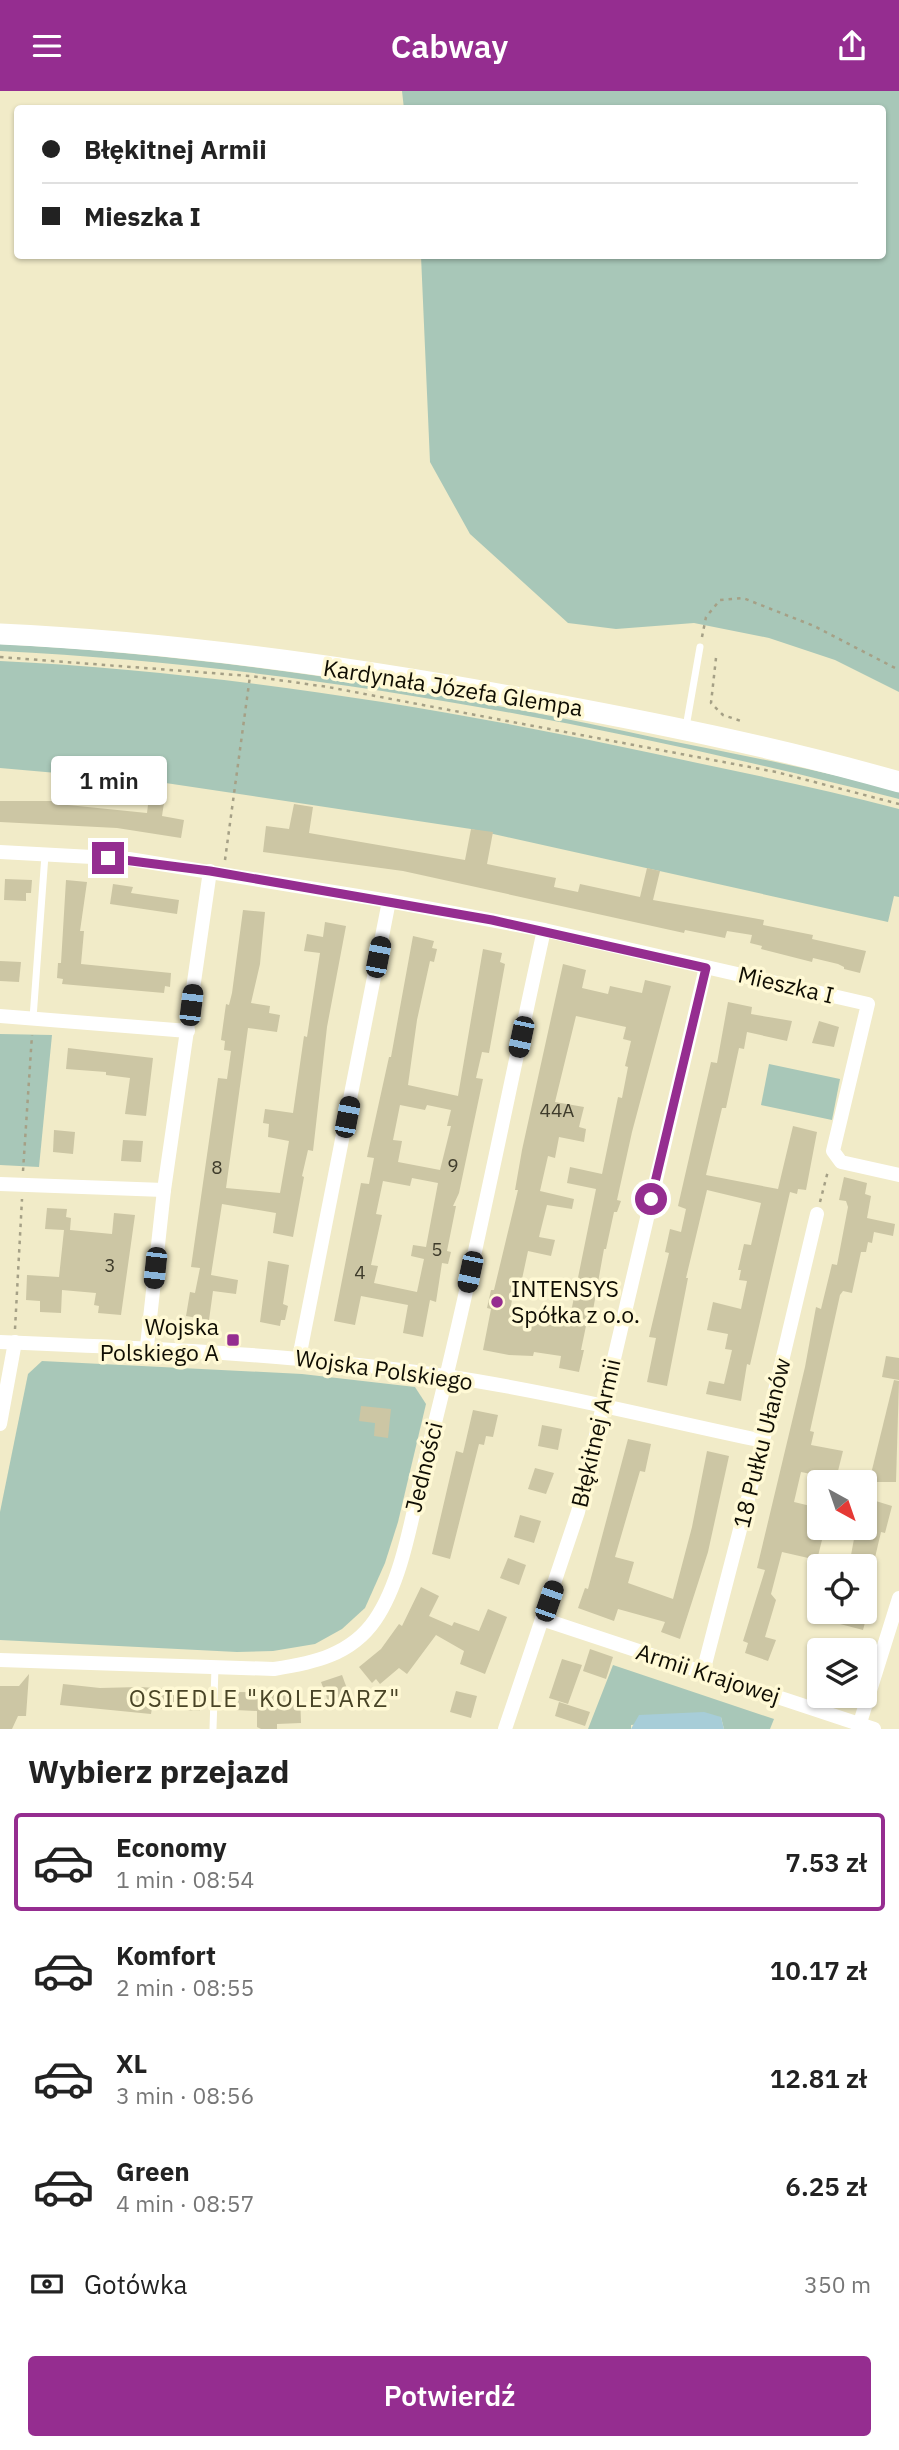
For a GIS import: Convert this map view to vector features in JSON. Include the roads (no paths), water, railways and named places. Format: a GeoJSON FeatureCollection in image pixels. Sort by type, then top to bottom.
{"type":"FeatureCollection","features":[{"type":"Feature","properties":{"kind":"main road","name":"Kardynała Józefa Glempa"},"geometry":{"type":"LineString","coordinates":[[0,635],[235,654],[417,678],[686,728],[899,782]]}},
{"type":"Feature","properties":{"kind":"street","name":"Mieszka I"},"geometry":{"type":"LineString","coordinates":[[0,852],[129,859],[389,901],[544,930],[868,1004],[833,1151],[841,1162],[899,1175]]}},
{"type":"Feature","properties":{"kind":"street"},"geometry":{"type":"LineString","coordinates":[[147,1346],[164,1190],[216,872]]}},
{"type":"Feature","properties":{"kind":"street"},"geometry":{"type":"LineString","coordinates":[[299,1358],[389,901]]}},
{"type":"Feature","properties":{"kind":"street","name":"Jedności"},"geometry":{"type":"LineString","coordinates":[[0,1660],[274,1669],[307,1664],[339,1652],[360,1637],[376,1619],[396,1576],[447,1376],[544,930]]}},
{"type":"Feature","properties":{"kind":"street","name":"Błękitnej Armii"},"geometry":{"type":"LineString","coordinates":[[505,1729],[578,1512],[706,968]]}},
{"type":"Feature","properties":{"kind":"street"},"geometry":{"type":"LineString","coordinates":[[0,1016],[188,1031]]}},
{"type":"Feature","properties":{"kind":"street"},"geometry":{"type":"LineString","coordinates":[[0,1184],[164,1190]]}},
{"type":"Feature","properties":{"kind":"street","name":"18 Pułku Ułanów"},"geometry":{"type":"LineString","coordinates":[[703,1672],[763,1441],[817,1213]]}},
{"type":"Feature","properties":{"kind":"street"},"geometry":{"type":"LineString","coordinates":[[0,1424],[7,1342]]}},
{"type":"Feature","properties":{"kind":"street","name":"Wojska Polskiego"},"geometry":{"type":"LineString","coordinates":[[7,1342],[147,1346],[299,1358],[447,1376],[763,1441]]}},
{"type":"Feature","properties":{"kind":"street"},"geometry":{"type":"LineString","coordinates":[[859,1727],[899,1598]]}},
{"type":"Feature","properties":{"kind":"street","name":"Armii Krajowej"},"geometry":{"type":"LineString","coordinates":[[542,1619],[859,1727],[874,1729]]}},
{"type":"Feature","properties":{"kind":"lane"},"geometry":{"type":"LineString","coordinates":[[686,728],[700,647]]}},
{"type":"Feature","properties":{"kind":"lane"},"geometry":{"type":"LineString","coordinates":[[33,1018],[45,855]]}},
{"type":"Feature","properties":{"kind":"lane"},"geometry":{"type":"LineString","coordinates":[[213,1729],[215,1667]]}},
{"type":"Feature","properties":{"kind":"water"},"geometry":{"type":"Polygon","coordinates":[[[704,1712],[721,1717],[724,1729],[631,1729],[639,1715],[704,1712]]]}},
{"type":"Feature","properties":{"kind":"place","name":"INTENSYS Spółka z o.o."},"geometry":{"type":"Point","coordinates":[497,1302]}},
{"type":"Feature","properties":{"kind":"place","name":"Wojska Polskiego A"},"geometry":{"type":"Point","coordinates":[233,1340]}},
{"type":"Feature","properties":{"kind":"district","name":"OSIEDLE \"KOLEJARZ\""},"geometry":{"type":"Point","coordinates":[265,1699]}}]}
